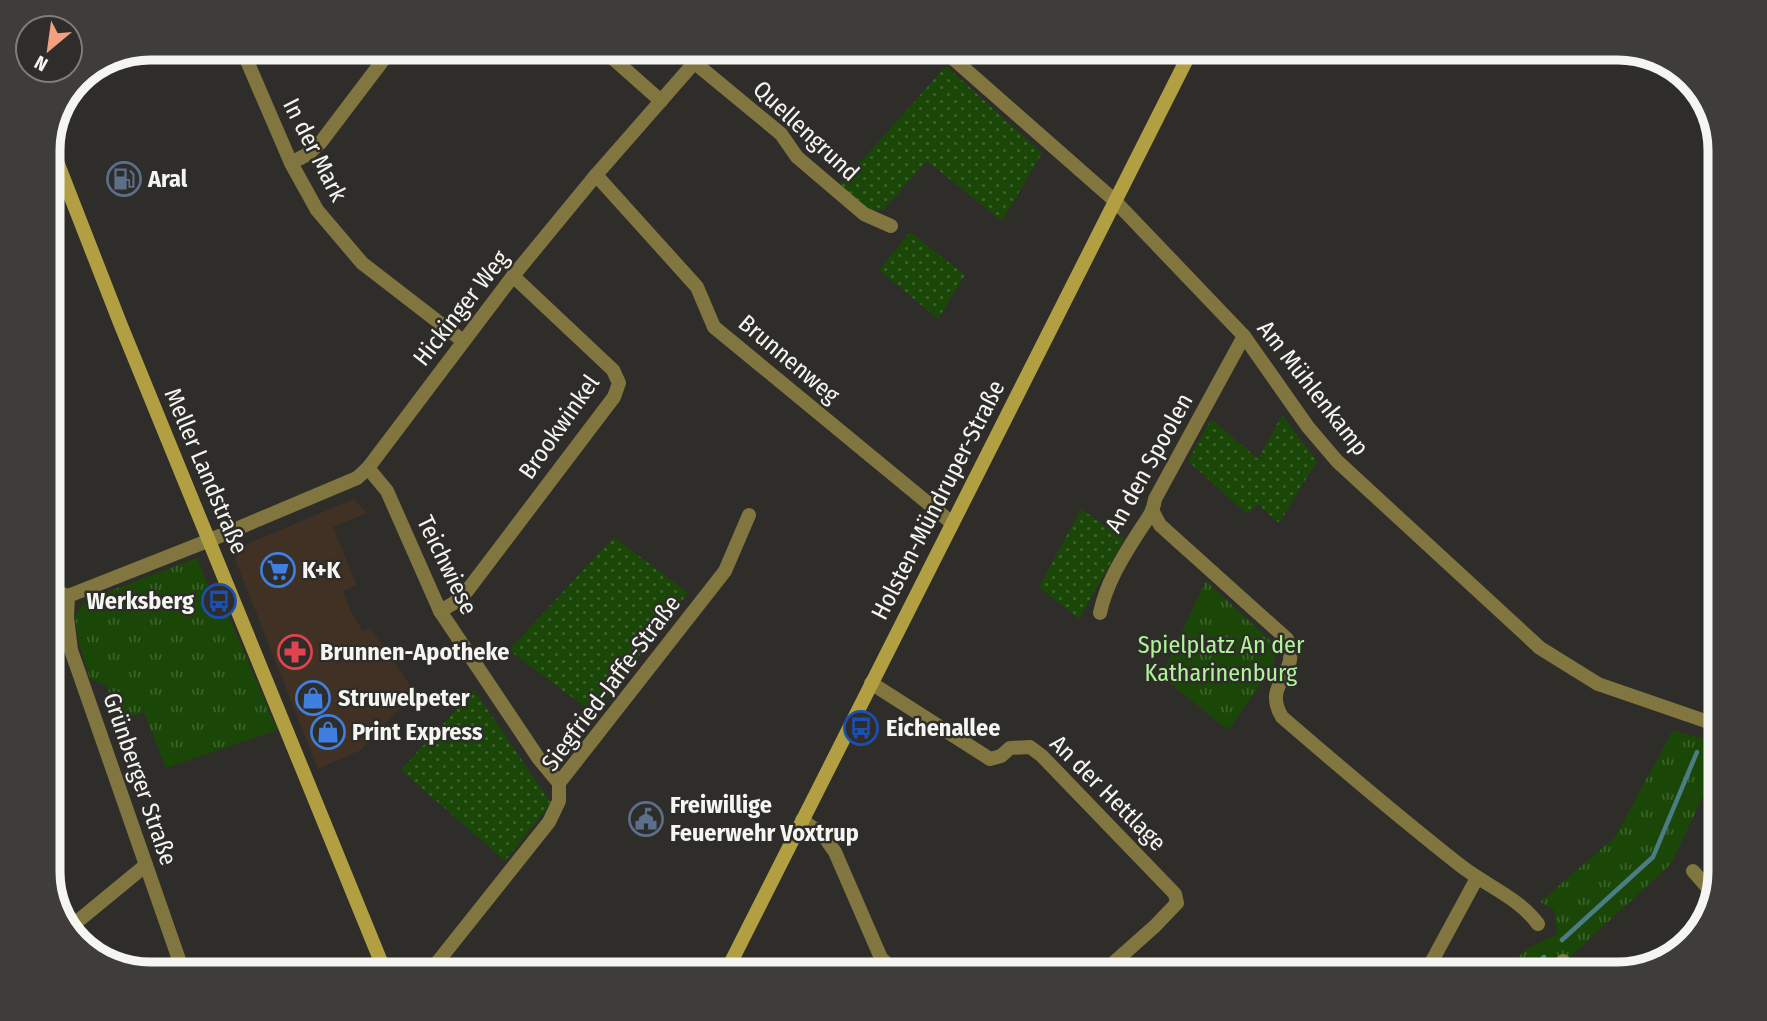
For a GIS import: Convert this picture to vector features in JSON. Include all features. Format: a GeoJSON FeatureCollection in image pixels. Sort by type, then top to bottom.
{"type":"FeatureCollection","features":[{"type":"Feature","properties":{"kind":"street","name":"In der Mark"},"geometry":{"type":"LineString","coordinates":[[247,60],[291,163],[317,210],[362,263],[463,341]]}},
{"type":"Feature","properties":{"kind":"street"},"geometry":{"type":"LineString","coordinates":[[291,163],[308,154],[321,142],[384,60]]}},
{"type":"Feature","properties":{"kind":"street"},"geometry":{"type":"LineString","coordinates":[[615,60],[661,101]]}},
{"type":"Feature","properties":{"kind":"street","name":"Hickinger Weg"},"geometry":{"type":"LineString","coordinates":[[210,540],[343,486],[368,468],[513,276],[596,175],[697,60]]}},
{"type":"Feature","properties":{"kind":"street","name":"Am Mühlenkamp"},"geometry":{"type":"LineString","coordinates":[[955,60],[1114,200],[1244,337],[1308,427],[1337,461],[1540,648],[1598,684],[1708,722]]}},
{"type":"Feature","properties":{"kind":"street","name":"Holsten-Mündruper-Straße"},"geometry":{"type":"LineString","coordinates":[[731,962],[1186,60]]}},
{"type":"Feature","properties":{"kind":"street","name":"Quellengrund"},"geometry":{"type":"LineString","coordinates":[[695,63],[781,134],[797,157],[864,214],[891,226]]}},
{"type":"Feature","properties":{"kind":"street","name":"Meller Landstraße"},"geometry":{"type":"LineString","coordinates":[[60,169],[120,323],[382,962]]}},
{"type":"Feature","properties":{"kind":"street","name":"Brunnenweg"},"geometry":{"type":"LineString","coordinates":[[596,175],[697,287],[714,327],[952,523]]}},
{"type":"Feature","properties":{"kind":"street","name":"Brookwinkel"},"geometry":{"type":"LineString","coordinates":[[440,611],[467,591],[614,397],[619,383],[613,370],[513,276]]}},
{"type":"Feature","properties":{"kind":"street","name":"An den Spoolen"},"geometry":{"type":"LineString","coordinates":[[1100,613],[1104,592],[1153,512],[1155,499],[1244,337]]}},
{"type":"Feature","properties":{"kind":"street","name":"Teichwiese"},"geometry":{"type":"LineString","coordinates":[[368,468],[387,491],[440,611],[539,759],[559,783]]}},
{"type":"Feature","properties":{"kind":"street"},"geometry":{"type":"LineString","coordinates":[[1153,512],[1160,525],[1287,639],[1292,651],[1276,691],[1275,704],[1282,717],[1388,808],[1477,878],[1527,909],[1538,924]]}},
{"type":"Feature","properties":{"kind":"street","name":"Siegfried-Jaffe-Straße"},"geometry":{"type":"LineString","coordinates":[[438,962],[549,822],[559,801],[559,783],[725,571],[749,515]]}},
{"type":"Feature","properties":{"kind":"street"},"geometry":{"type":"LineString","coordinates":[[60,593],[68,596],[210,540]]}},
{"type":"Feature","properties":{"kind":"street","name":"Grünberger Straße"},"geometry":{"type":"LineString","coordinates":[[68,596],[67,617],[71,650],[180,962]]}},
{"type":"Feature","properties":{"kind":"street","name":"An der Hettlage"},"geometry":{"type":"LineString","coordinates":[[871,683],[990,759],[1001,756],[1010,748],[1030,747],[1042,755],[1175,894],[1177,903],[1114,962]]}},
{"type":"Feature","properties":{"kind":"street"},"geometry":{"type":"LineString","coordinates":[[802,820],[823,835],[835,852],[881,958],[885,962]]}},
{"type":"Feature","properties":{"kind":"street"},"geometry":{"type":"LineString","coordinates":[[76,923],[146,865]]}},
{"type":"Feature","properties":{"kind":"street"},"geometry":{"type":"LineString","coordinates":[[1693,871],[1706,886]]}},
{"type":"Feature","properties":{"kind":"street"},"geometry":{"type":"LineString","coordinates":[[1432,962],[1477,878]]}},
{"type":"Feature","properties":{"kind":"shaded area"},"geometry":{"type":"Polygon","coordinates":[[[354,499],[367,513],[333,527],[357,585],[343,591],[363,631],[370,628],[415,692],[361,750],[318,769],[235,559],[240,547],[354,499]]]}},
{"type":"Feature","properties":{"kind":"green space"},"geometry":{"type":"Polygon","coordinates":[[[946,66],[1042,153],[1002,221],[927,161],[883,210],[869,210],[839,186],[946,66]]]}},
{"type":"Feature","properties":{"kind":"green space"},"geometry":{"type":"Polygon","coordinates":[[[910,232],[965,275],[938,319],[879,270],[910,232]]]}},
{"type":"Feature","properties":{"kind":"green space"},"geometry":{"type":"Polygon","coordinates":[[[1282,415],[1317,461],[1279,523],[1258,504],[1247,514],[1188,461],[1211,419],[1258,459],[1282,415]]]}},
{"type":"Feature","properties":{"kind":"green space"},"geometry":{"type":"Polygon","coordinates":[[[1081,509],[1124,539],[1079,619],[1039,587],[1081,509]]]}},
{"type":"Feature","properties":{"kind":"green space"},"geometry":{"type":"Polygon","coordinates":[[[614,537],[688,593],[594,714],[509,650],[614,537]]]}},
{"type":"Feature","properties":{"kind":"green space"},"geometry":{"type":"Polygon","coordinates":[[[197,558],[218,612],[227,612],[277,730],[166,768],[144,712],[119,721],[107,686],[90,679],[78,639],[75,616],[86,600],[197,558]]]}},
{"type":"Feature","properties":{"kind":"green space","name":"Spielplatz An der Katharinenburg"},"geometry":{"type":"Polygon","coordinates":[[[1206,581],[1274,644],[1274,666],[1228,730],[1161,676],[1206,581]]]}},
{"type":"Feature","properties":{"kind":"green space"},"geometry":{"type":"Polygon","coordinates":[[[474,690],[551,803],[505,861],[401,770],[474,690]]]}},
{"type":"Feature","properties":{"kind":"green space"},"geometry":{"type":"Polygon","coordinates":[[[1673,730],[1708,740],[1708,786],[1671,864],[1564,962],[1514,962],[1525,950],[1557,934],[1554,910],[1540,902],[1615,837],[1673,730]]]}},
{"type":"Feature","properties":{"kind":"waterway"},"geometry":{"type":"LineString","coordinates":[[1562,940],[1653,857],[1697,752]]}},
{"type":"Feature","properties":{"kind":"waterway"},"geometry":{"type":"LineString","coordinates":[[1539,962],[1544,957]]}},
{"type":"Feature","properties":{"kind":"place","name":"Aral"},"geometry":{"type":"Point","coordinates":[124,179]}},
{"type":"Feature","properties":{"kind":"place","name":"K+K"},"geometry":{"type":"Point","coordinates":[278,570]}},
{"type":"Feature","properties":{"kind":"place","name":"Werksberg"},"geometry":{"type":"Point","coordinates":[219,601]}},
{"type":"Feature","properties":{"kind":"place","name":"Brunnen-Apotheke"},"geometry":{"type":"Point","coordinates":[295,652]}},
{"type":"Feature","properties":{"kind":"place","name":"Struwelpeter"},"geometry":{"type":"Point","coordinates":[313,698]}},
{"type":"Feature","properties":{"kind":"place","name":"Eichenallee"},"geometry":{"type":"Point","coordinates":[861,728]}},
{"type":"Feature","properties":{"kind":"place","name":"Print Express"},"geometry":{"type":"Point","coordinates":[328,732]}},
{"type":"Feature","properties":{"kind":"place","name":"Freiwillige Feuerwehr Voxtrup"},"geometry":{"type":"Point","coordinates":[646,819]}}]}
